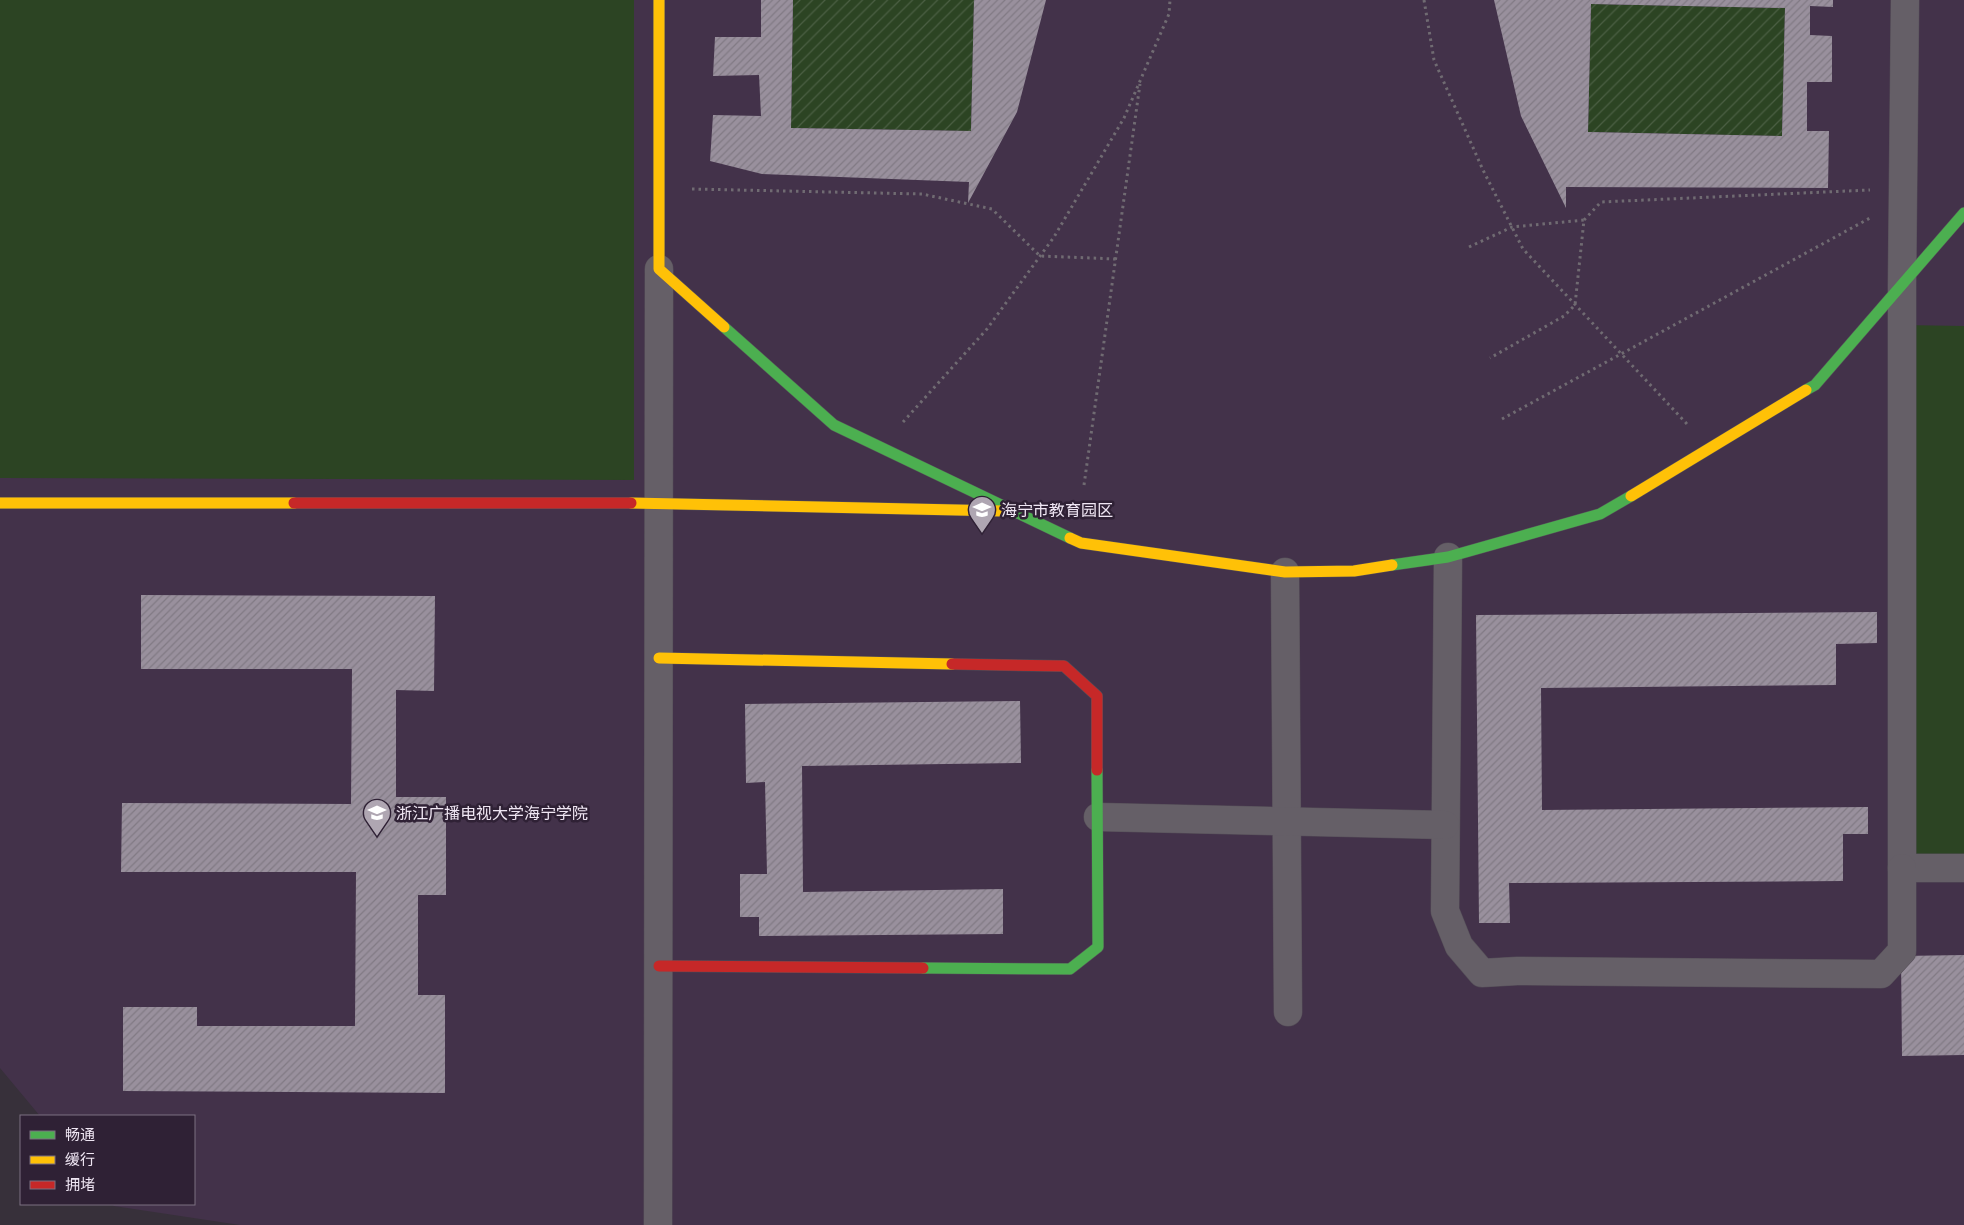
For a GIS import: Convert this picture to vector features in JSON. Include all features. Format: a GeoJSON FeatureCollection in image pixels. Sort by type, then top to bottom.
{"type":"FeatureCollection","features":[{"type":"Feature","properties":{"kind":"street"},"geometry":{"type":"LineString","coordinates":[[658,1225],[659,0]]}},
{"type":"Feature","properties":{"kind":"street"},"geometry":{"type":"LineString","coordinates":[[1448,557],[1445,911],[1459,946],[1482,974],[1517,970],[1881,974],[1902,950],[1902,285],[1905,0]]}},
{"type":"Feature","properties":{"kind":"street"},"geometry":{"type":"LineString","coordinates":[[659,269],[834,425],[1081,543],[1285,572],[1354,571],[1448,557],[1600,514],[1816,385],[1964,213]]}},
{"type":"Feature","properties":{"kind":"street"},"geometry":{"type":"LineString","coordinates":[[0,503],[659,503],[1014,511]]}},
{"type":"Feature","properties":{"kind":"street"},"geometry":{"type":"LineString","coordinates":[[1285,572],[1288,1012]]}},
{"type":"Feature","properties":{"kind":"street"},"geometry":{"type":"LineString","coordinates":[[659,658],[1064,666],[1097,696],[1098,817],[1098,947],[1070,969],[659,966]]}},
{"type":"Feature","properties":{"kind":"street"},"geometry":{"type":"LineString","coordinates":[[1098,817],[1446,825]]}},
{"type":"Feature","properties":{"kind":"street"},"geometry":{"type":"LineString","coordinates":[[1902,868],[1964,868]]}},
{"type":"Feature","properties":{"kind":"path"},"geometry":{"type":"LineString","coordinates":[[880,447],[987,329],[1054,237],[1124,118],[1168,14],[1170,0]]}},
{"type":"Feature","properties":{"kind":"path"},"geometry":{"type":"LineString","coordinates":[[1424,0],[1434,60],[1483,170],[1523,248],[1709,449]]}},
{"type":"Feature","properties":{"kind":"path"},"geometry":{"type":"LineString","coordinates":[[1084,484],[1141,78]]}},
{"type":"Feature","properties":{"kind":"path"},"geometry":{"type":"LineString","coordinates":[[659,189],[922,194],[992,209],[1040,256],[1116,258]]}},
{"type":"Feature","properties":{"kind":"path"},"geometry":{"type":"LineString","coordinates":[[1490,358],[1564,316],[1575,305],[1584,220],[1601,202],[1903,195]]}},
{"type":"Feature","properties":{"kind":"path"},"geometry":{"type":"LineString","coordinates":[[1502,419],[1903,195]]}},
{"type":"Feature","properties":{"kind":"path"},"geometry":{"type":"LineString","coordinates":[[1469,247],[1512,227],[1584,220]]}},
{"type":"Feature","properties":{"kind":"shaded area","name":"海宁市教育园区"},"geometry":{"type":"Polygon","coordinates":[[[0,0],[1964,0],[1964,1225],[240,1225],[113,1205],[195,1205],[195,1115],[39,1115],[0,1068],[0,0]]]}},
{"type":"Feature","properties":{"kind":"green space"},"geometry":{"type":"Polygon","coordinates":[[[0,0],[634,0],[634,480],[0,478],[0,0]]]}},
{"type":"Feature","properties":{"kind":"green space"},"geometry":{"type":"Polygon","coordinates":[[[793,0],[974,0],[971,131],[791,128],[793,0]]]}},
{"type":"Feature","properties":{"kind":"green space"},"geometry":{"type":"Polygon","coordinates":[[[1591,4],[1785,8],[1782,136],[1588,132],[1591,4]]]}},
{"type":"Feature","properties":{"kind":"green space"},"geometry":{"type":"Polygon","coordinates":[[[1902,325],[1964,326],[1964,868],[1902,868],[1902,325]]]}},
{"type":"Feature","properties":{"kind":"building"},"geometry":{"type":"Polygon","coordinates":[[[761,0],[793,0],[791,128],[971,131],[974,0],[1046,0],[1017,112],[968,203],[969,182],[762,174],[710,161],[713,115],[761,116],[759,75],[713,76],[715,37],[761,37],[761,0]]]}},
{"type":"Feature","properties":{"kind":"building"},"geometry":{"type":"Polygon","coordinates":[[[1494,0],[1833,0],[1833,7],[1810,6],[1810,35],[1832,36],[1832,82],[1807,82],[1807,131],[1829,131],[1828,188],[1566,187],[1566,208],[1521,116],[1494,0]],[[1591,4],[1588,132],[1782,136],[1785,8],[1591,4]]]}},
{"type":"Feature","properties":{"kind":"building"},"geometry":{"type":"Polygon","coordinates":[[[141,595],[435,596],[434,691],[396,690],[396,797],[446,797],[446,895],[418,895],[418,995],[445,995],[445,1093],[123,1091],[123,1007],[197,1007],[197,1026],[355,1026],[356,872],[121,872],[122,803],[351,804],[352,669],[141,669],[141,595]]]}},
{"type":"Feature","properties":{"kind":"building"},"geometry":{"type":"Polygon","coordinates":[[[1877,612],[1877,643],[1836,644],[1836,685],[1541,688],[1542,810],[1868,807],[1868,834],[1843,834],[1843,881],[1509,883],[1510,923],[1479,923],[1476,615],[1877,612]]]}},
{"type":"Feature","properties":{"kind":"building"},"geometry":{"type":"Polygon","coordinates":[[[1020,701],[1021,763],[802,766],[803,892],[1003,889],[1003,934],[759,936],[759,917],[740,917],[740,874],[767,874],[765,782],[746,783],[745,704],[1020,701]]]}},
{"type":"Feature","properties":{"kind":"building"},"geometry":{"type":"Polygon","coordinates":[[[1964,955],[1964,1055],[1902,1056],[1901,956],[1964,955]]]}},
{"type":"Feature","properties":{"kind":"traffic: fast"},"geometry":{"type":"LineString","coordinates":[[1806,390],[1815,385],[1964,213]]}},
{"type":"Feature","properties":{"kind":"traffic: fast"},"geometry":{"type":"LineString","coordinates":[[724,327],[834,425],[1070,538]]}},
{"type":"Feature","properties":{"kind":"traffic: fast"},"geometry":{"type":"LineString","coordinates":[[1392,565],[1448,557],[1600,514],[1631,496]]}},
{"type":"Feature","properties":{"kind":"traffic: fast"},"geometry":{"type":"LineString","coordinates":[[923,968],[1070,969],[1098,947],[1097,770]]}},
{"type":"Feature","properties":{"kind":"traffic: slow"},"geometry":{"type":"LineString","coordinates":[[659,0],[659,269],[724,327]]}},
{"type":"Feature","properties":{"kind":"traffic: slow"},"geometry":{"type":"LineString","coordinates":[[1631,496],[1806,390]]}},
{"type":"Feature","properties":{"kind":"traffic: slow"},"geometry":{"type":"LineString","coordinates":[[0,503],[294,503]]}},
{"type":"Feature","properties":{"kind":"traffic: slow"},"geometry":{"type":"LineString","coordinates":[[631,503],[1003,511]]}},
{"type":"Feature","properties":{"kind":"traffic: slow"},"geometry":{"type":"LineString","coordinates":[[1070,538],[1081,543],[1285,572],[1354,571],[1392,565]]}},
{"type":"Feature","properties":{"kind":"traffic: slow"},"geometry":{"type":"LineString","coordinates":[[659,658],[952,664]]}},
{"type":"Feature","properties":{"kind":"traffic: jam"},"geometry":{"type":"LineString","coordinates":[[294,503],[631,503]]}},
{"type":"Feature","properties":{"kind":"traffic: jam"},"geometry":{"type":"LineString","coordinates":[[952,664],[1064,666],[1097,696],[1097,770]]}},
{"type":"Feature","properties":{"kind":"traffic: jam"},"geometry":{"type":"LineString","coordinates":[[659,966],[923,968]]}},
{"type":"Feature","properties":{"kind":"place","name":"海宁市教育园区"},"geometry":{"type":"Point","coordinates":[982,534]}},
{"type":"Feature","properties":{"kind":"place","name":"浙江广播电视大学海宁学院"},"geometry":{"type":"Point","coordinates":[377,837]}}]}
